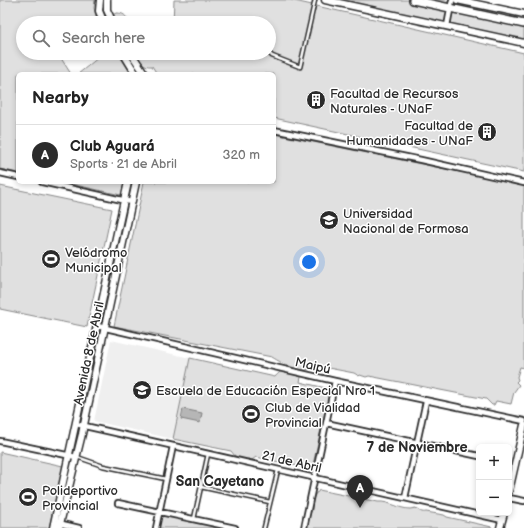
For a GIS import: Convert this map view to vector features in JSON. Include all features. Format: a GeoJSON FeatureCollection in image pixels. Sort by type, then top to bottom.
{"type":"FeatureCollection","features":[{"type":"Feature","properties":{"kind":"main road"},"geometry":{"type":"LineString","coordinates":[[100,0],[99,11],[101,16]]}},
{"type":"Feature","properties":{"kind":"main road"},"geometry":{"type":"LineString","coordinates":[[107,0],[107,10],[110,16]]}},
{"type":"Feature","properties":{"kind":"main road"},"geometry":{"type":"LineString","coordinates":[[325,0],[524,43]]}},
{"type":"Feature","properties":{"kind":"main road"},"geometry":{"type":"LineString","coordinates":[[413,0],[524,24]]}},
{"type":"Feature","properties":{"kind":"main road"},"geometry":{"type":"LineString","coordinates":[[456,0],[524,14]]}},
{"type":"Feature","properties":{"kind":"main road"},"geometry":{"type":"LineString","coordinates":[[127,60],[135,72]]}},
{"type":"Feature","properties":{"kind":"main road"},"geometry":{"type":"LineString","coordinates":[[136,60],[144,72]]}},
{"type":"Feature","properties":{"kind":"main road","name":"Avenida 8 de Abril"},"geometry":{"type":"LineString","coordinates":[[73,456],[76,424],[128,184]]}},
{"type":"Feature","properties":{"kind":"main road","name":"Avenida 8 de Abril"},"geometry":{"type":"LineString","coordinates":[[57,525],[73,456],[83,426],[136,184]]}},
{"type":"Feature","properties":{"kind":"main road"},"geometry":{"type":"LineString","coordinates":[[512,463],[524,425]]}},
{"type":"Feature","properties":{"kind":"main road"},"geometry":{"type":"LineString","coordinates":[[500,528],[503,516]]}},
{"type":"Feature","properties":{"kind":"street"},"geometry":{"type":"LineString","coordinates":[[447,26],[452,0]]}},
{"type":"Feature","properties":{"kind":"street"},"geometry":{"type":"LineString","coordinates":[[276,130],[524,183]]}},
{"type":"Feature","properties":{"kind":"street"},"geometry":{"type":"LineString","coordinates":[[0,173],[16,177]]}},
{"type":"Feature","properties":{"kind":"street"},"geometry":{"type":"LineString","coordinates":[[51,184],[131,202]]}},
{"type":"Feature","properties":{"kind":"street","name":"Maipú"},"geometry":{"type":"LineString","coordinates":[[97,326],[335,381],[524,421]]}},
{"type":"Feature","properties":{"kind":"street"},"geometry":{"type":"LineString","coordinates":[[304,528],[335,381]]}},
{"type":"Feature","properties":{"kind":"street"},"geometry":{"type":"LineString","coordinates":[[405,498],[426,401]]}},
{"type":"Feature","properties":{"kind":"street"},"geometry":{"type":"LineString","coordinates":[[326,423],[476,455]]}},
{"type":"Feature","properties":{"kind":"street","name":"21 de Abril"},"geometry":{"type":"LineString","coordinates":[[76,424],[502,520]]}},
{"type":"Feature","properties":{"kind":"street"},"geometry":{"type":"LineString","coordinates":[[0,441],[73,456]]}},
{"type":"Feature","properties":{"kind":"street"},"geometry":{"type":"LineString","coordinates":[[156,528],[173,446]]}},
{"type":"Feature","properties":{"kind":"street"},"geometry":{"type":"LineString","coordinates":[[512,499],[524,501]]}},
{"type":"Feature","properties":{"kind":"street"},"geometry":{"type":"LineString","coordinates":[[118,503],[235,528]]}},
{"type":"Feature","properties":{"kind":"street"},"geometry":{"type":"LineString","coordinates":[[57,525],[79,528]]}},
{"type":"Feature","properties":{"kind":"lane"},"geometry":{"type":"LineString","coordinates":[[276,58],[300,67],[315,0]]}},
{"type":"Feature","properties":{"kind":"lane"},"geometry":{"type":"LineString","coordinates":[[194,519],[209,454]]}},
{"type":"Feature","properties":{"kind":"lane"},"geometry":{"type":"LineString","coordinates":[[73,456],[103,466],[166,479]]}},
{"type":"Feature","properties":{"kind":"lane"},"geometry":{"type":"LineString","coordinates":[[264,528],[278,470]]}},
{"type":"Feature","properties":{"kind":"lane"},"geometry":{"type":"LineString","coordinates":[[201,487],[270,502]]}},
{"type":"Feature","properties":{"kind":"shaded area"},"geometry":{"type":"Polygon","coordinates":[[[0,0],[95,0],[94,8],[96,16],[16,16],[16,60],[62,60],[70,72],[16,72],[16,173],[0,169],[0,0]]]}},
{"type":"Feature","properties":{"kind":"shaded area"},"geometry":{"type":"Polygon","coordinates":[[[174,0],[290,0],[524,53],[524,172],[276,118],[276,72],[156,72],[152,66],[144,64],[140,60],[276,60],[276,16],[173,16],[174,0]]]}},
{"type":"Feature","properties":{"kind":"shaded area"},"geometry":{"type":"Polygon","coordinates":[[[337,0],[446,0],[524,17],[524,40],[337,0]]]}},
{"type":"Feature","properties":{"kind":"shaded area"},"geometry":{"type":"Polygon","coordinates":[[[116,13],[121,13],[125,16],[113,16],[116,13]]]}},
{"type":"Feature","properties":{"kind":"shaded area"},"geometry":{"type":"Polygon","coordinates":[[[95,60],[122,60],[130,72],[80,72],[95,60]]]}},
{"type":"Feature","properties":{"kind":"shaded area","name":"Universidad Nacional de Formosa"},"geometry":{"type":"Polygon","coordinates":[[[276,134],[524,185],[524,368],[520,367],[517,377],[518,380],[516,382],[519,385],[514,392],[511,404],[496,401],[494,405],[492,405],[486,399],[369,376],[359,376],[354,373],[318,366],[307,370],[294,368],[272,357],[114,326],[144,184],[276,184],[276,134]]]}},
{"type":"Feature","properties":{"kind":"shaded area"},"geometry":{"type":"Polygon","coordinates":[[[71,184],[124,184],[121,195],[71,184]]]}},
{"type":"Feature","properties":{"kind":"shaded area","name":"Velódromo Municipal"},"geometry":{"type":"Polygon","coordinates":[[[0,186],[112,209],[87,327],[0,309],[0,186]]]}},
{"type":"Feature","properties":{"kind":"shaded area","name":"Escuela de Educación Especial Nro 1"},"geometry":{"type":"Polygon","coordinates":[[[111,340],[190,358],[173,439],[94,421],[111,340]]]}},
{"type":"Feature","properties":{"kind":"shaded area","name":"Club de Vialidad Provincial"},"geometry":{"type":"Polygon","coordinates":[[[190,358],[275,377],[284,368],[292,373],[300,375],[300,382],[330,389],[312,469],[256,457],[252,460],[249,459],[242,461],[231,451],[173,439],[190,358]]]}},
{"type":"Feature","properties":{"kind":"shaded area"},"geometry":{"type":"Polygon","coordinates":[[[183,409],[202,413],[200,423],[181,419],[183,409]]]}},
{"type":"Feature","properties":{"kind":"shaded area","name":"Polideportivo Provincial"},"geometry":{"type":"Polygon","coordinates":[[[0,452],[63,466],[49,528],[0,528],[0,452]]]}},
{"type":"Feature","properties":{"kind":"shaded area"},"geometry":{"type":"Polygon","coordinates":[[[319,490],[382,502],[406,509],[416,508],[422,512],[444,515],[492,528],[307,528],[312,510],[313,499],[319,490]]]}},
{"type":"Feature","properties":{"kind":"shaded area"},"geometry":{"type":"Polygon","coordinates":[[[162,514],[224,528],[159,528],[162,514]]]}},
{"type":"Feature","properties":{"kind":"place","name":"Facultad de Recursos Naturales - UNaF"},"geometry":{"type":"Point","coordinates":[316,100]}},
{"type":"Feature","properties":{"kind":"place","name":"Facultad de Humanidades - UNaF"},"geometry":{"type":"Point","coordinates":[487,132]}},
{"type":"Feature","properties":{"kind":"place","name":"Universidad Nacional de Formosa"},"geometry":{"type":"Point","coordinates":[329,220]}},
{"type":"Feature","properties":{"kind":"place","name":"Velódromo Municipal"},"geometry":{"type":"Point","coordinates":[51,259]}},
{"type":"Feature","properties":{"kind":"place","name":"Escuela de Educación Especial Nro 1"},"geometry":{"type":"Point","coordinates":[142,390]}},
{"type":"Feature","properties":{"kind":"place","name":"Club de Vialidad Provincial"},"geometry":{"type":"Point","coordinates":[251,414]}},
{"type":"Feature","properties":{"kind":"place","name":"Polideportivo Provincial"},"geometry":{"type":"Point","coordinates":[28,497]}},
{"type":"Feature","properties":{"kind":"place","name":"Club Aguará"},"geometry":{"type":"Point","coordinates":[360,508]}},
{"type":"Feature","properties":{"kind":"district","name":"7 de Noviembre"},"geometry":{"type":"Point","coordinates":[417,447]}},
{"type":"Feature","properties":{"kind":"district","name":"San Cayetano"},"geometry":{"type":"Point","coordinates":[220,481]}}]}
